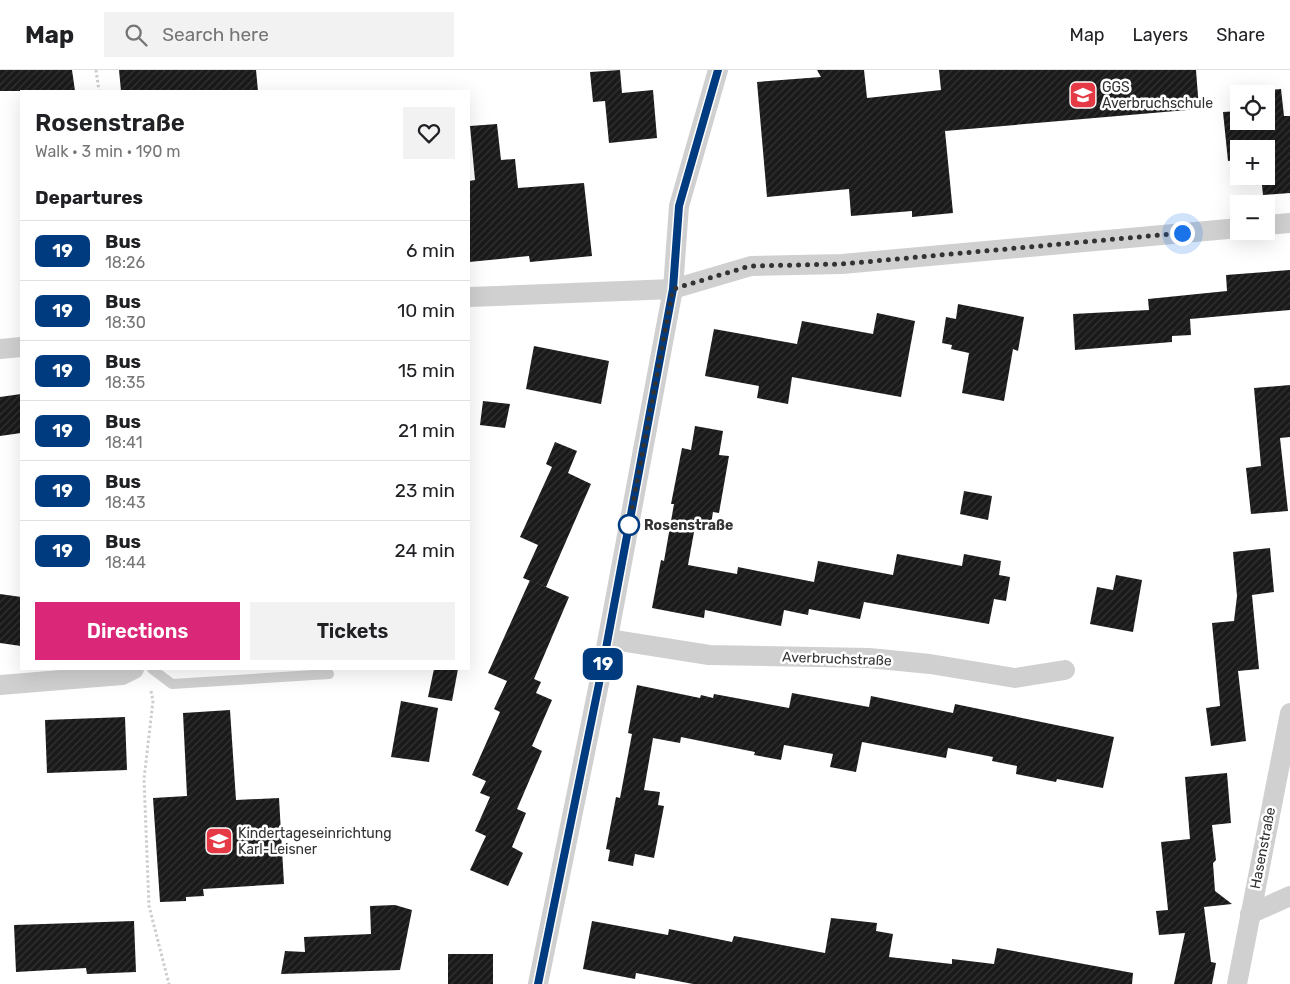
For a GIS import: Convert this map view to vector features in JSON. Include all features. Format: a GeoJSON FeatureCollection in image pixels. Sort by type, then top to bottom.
{"type":"FeatureCollection","features":[{"type":"Feature","properties":{"kind":"street"},"geometry":{"type":"LineString","coordinates":[[538,984],[608,639],[673,289],[679,206],[718,70]]}},
{"type":"Feature","properties":{"kind":"street"},"geometry":{"type":"LineString","coordinates":[[1275,224],[1290,223]]}},
{"type":"Feature","properties":{"kind":"street"},"geometry":{"type":"LineString","coordinates":[[470,297],[673,289],[750,266],[842,264],[1230,229]]}},
{"type":"Feature","properties":{"kind":"street"},"geometry":{"type":"LineString","coordinates":[[0,349],[20,347]]}},
{"type":"Feature","properties":{"kind":"street","name":"Averbruchstraße"},"geometry":{"type":"LineString","coordinates":[[608,639],[709,655],[869,658],[930,664],[1015,678],[1066,670]]}},
{"type":"Feature","properties":{"kind":"street"},"geometry":{"type":"LineString","coordinates":[[0,685],[122,675],[132,670]]}},
{"type":"Feature","properties":{"kind":"street","name":"Hasenstraße"},"geometry":{"type":"LineString","coordinates":[[1237,984],[1290,713]]}},
{"type":"Feature","properties":{"kind":"street"},"geometry":{"type":"LineString","coordinates":[[1250,914],[1290,896]]}},
{"type":"Feature","properties":{"kind":"lane"},"geometry":{"type":"LineString","coordinates":[[153,670],[172,684],[329,674]]}},
{"type":"Feature","properties":{"kind":"path"},"geometry":{"type":"LineString","coordinates":[[96,70],[99,90]]}},
{"type":"Feature","properties":{"kind":"path"},"geometry":{"type":"LineString","coordinates":[[150,685],[153,701],[144,779],[149,906],[169,984]]}},
{"type":"Feature","properties":{"kind":"building"},"geometry":{"type":"Polygon","coordinates":[[[0,70],[72,70],[75,90],[0,91],[0,70]]]}},
{"type":"Feature","properties":{"kind":"building"},"geometry":{"type":"Polygon","coordinates":[[[119,70],[256,70],[258,90],[121,90],[119,70]]]}},
{"type":"Feature","properties":{"kind":"building"},"geometry":{"type":"Polygon","coordinates":[[[620,70],[622,93],[653,90],[657,138],[609,143],[605,101],[593,102],[590,72],[620,70]]]}},
{"type":"Feature","properties":{"kind":"building"},"geometry":{"type":"Polygon","coordinates":[[[817,70],[864,70],[867,98],[941,90],[939,70],[1196,70],[1199,109],[945,131],[953,213],[912,217],[912,211],[851,216],[849,189],[767,197],[757,82],[821,77],[817,70]]]}},
{"type":"Feature","properties":{"kind":"building"},"geometry":{"type":"Polygon","coordinates":[[[1281,89],[1284,116],[1290,116],[1290,193],[1263,195],[1262,185],[1275,185],[1275,140],[1230,140],[1230,161],[1228,161],[1223,112],[1230,112],[1230,130],[1275,130],[1275,90],[1281,89]]]}},
{"type":"Feature","properties":{"kind":"building"},"geometry":{"type":"Polygon","coordinates":[[[497,124],[501,160],[515,159],[518,188],[584,183],[592,256],[530,262],[529,256],[470,262],[470,181],[475,180],[470,126],[497,124]]]}},
{"type":"Feature","properties":{"kind":"building"},"geometry":{"type":"Polygon","coordinates":[[[1290,270],[1290,310],[1190,319],[1191,335],[1172,336],[1172,342],[1075,350],[1073,314],[1149,310],[1148,299],[1227,291],[1226,275],[1290,270]]]}},
{"type":"Feature","properties":{"kind":"building"},"geometry":{"type":"Polygon","coordinates":[[[958,304],[1024,317],[1018,351],[1013,349],[1004,401],[962,393],[969,353],[951,349],[952,345],[942,343],[946,317],[956,319],[958,304]]]}},
{"type":"Feature","properties":{"kind":"building"},"geometry":{"type":"Polygon","coordinates":[[[877,313],[915,321],[901,397],[792,377],[788,404],[757,398],[759,386],[705,376],[714,329],[797,344],[802,321],[873,334],[877,313]]]}},
{"type":"Feature","properties":{"kind":"building"},"geometry":{"type":"Polygon","coordinates":[[[534,346],[609,361],[601,404],[526,389],[534,346]]]}},
{"type":"Feature","properties":{"kind":"building"},"geometry":{"type":"Polygon","coordinates":[[[1290,385],[1290,437],[1280,438],[1288,511],[1251,514],[1246,468],[1261,466],[1254,388],[1290,385]]]}},
{"type":"Feature","properties":{"kind":"building"},"geometry":{"type":"Polygon","coordinates":[[[20,394],[20,433],[0,436],[0,397],[20,394]]]}},
{"type":"Feature","properties":{"kind":"building"},"geometry":{"type":"Polygon","coordinates":[[[483,401],[510,404],[505,428],[480,425],[483,401]]]}},
{"type":"Feature","properties":{"kind":"building"},"geometry":{"type":"Polygon","coordinates":[[[695,426],[723,431],[719,455],[729,456],[719,513],[713,512],[711,524],[696,521],[688,565],[737,574],[738,567],[814,582],[818,561],[893,575],[897,554],[962,566],[964,554],[1001,561],[999,575],[1010,577],[1006,601],[994,599],[989,624],[864,602],[860,619],[809,609],[808,615],[784,610],[781,626],[705,610],[704,618],[652,608],[661,560],[664,561],[674,504],[671,504],[682,448],[691,450],[695,426]]]}},
{"type":"Feature","properties":{"kind":"building"},"geometry":{"type":"Polygon","coordinates":[[[555,442],[577,451],[568,473],[591,484],[546,587],[523,578],[538,545],[520,537],[552,467],[546,464],[555,442]]]}},
{"type":"Feature","properties":{"kind":"building"},"geometry":{"type":"Polygon","coordinates":[[[964,491],[992,496],[988,520],[960,514],[964,491]]]}},
{"type":"Feature","properties":{"kind":"building"},"geometry":{"type":"Polygon","coordinates":[[[1270,548],[1274,592],[1252,595],[1259,669],[1238,671],[1246,741],[1211,746],[1206,708],[1220,706],[1212,623],[1234,621],[1237,596],[1233,552],[1270,548]]]}},
{"type":"Feature","properties":{"kind":"building"},"geometry":{"type":"Polygon","coordinates":[[[1116,575],[1142,580],[1133,632],[1090,624],[1097,587],[1113,590],[1116,575]]]}},
{"type":"Feature","properties":{"kind":"building"},"geometry":{"type":"Polygon","coordinates":[[[530,580],[569,597],[534,679],[541,682],[536,693],[552,700],[532,746],[542,751],[517,809],[526,813],[512,847],[523,853],[508,886],[470,870],[486,836],[475,831],[490,797],[480,793],[486,781],[472,775],[500,712],[494,709],[507,681],[488,673],[530,580]]]}},
{"type":"Feature","properties":{"kind":"building"},"geometry":{"type":"Polygon","coordinates":[[[0,594],[20,597],[20,646],[0,643],[0,594]]]}},
{"type":"Feature","properties":{"kind":"building"},"geometry":{"type":"Polygon","coordinates":[[[434,670],[458,670],[452,701],[428,697],[434,670]]]}},
{"type":"Feature","properties":{"kind":"building"},"geometry":{"type":"Polygon","coordinates":[[[637,685],[700,698],[701,695],[713,698],[714,694],[789,708],[792,693],[869,707],[871,696],[953,713],[955,704],[1114,737],[1103,788],[1057,779],[1056,782],[1016,774],[1017,766],[992,761],[993,757],[948,748],[946,758],[862,742],[856,772],[830,767],[833,754],[784,745],[781,760],[754,755],[755,752],[681,737],[680,743],[653,738],[644,790],[660,792],[658,805],[664,806],[654,858],[635,854],[633,866],[608,861],[610,850],[606,849],[616,797],[620,798],[632,734],[628,733],[637,685]]]}},
{"type":"Feature","properties":{"kind":"building"},"geometry":{"type":"Polygon","coordinates":[[[401,701],[438,708],[429,762],[391,757],[401,701]]]}},
{"type":"Feature","properties":{"kind":"building","name":"Kindertageseinrichtung Karl-Leisner"},"geometry":{"type":"Polygon","coordinates":[[[230,710],[236,800],[279,798],[284,884],[203,889],[204,896],[186,897],[186,901],[160,902],[153,798],[187,796],[183,713],[230,710]]]}},
{"type":"Feature","properties":{"kind":"building"},"geometry":{"type":"Polygon","coordinates":[[[125,717],[127,770],[47,773],[45,720],[125,717]]]}},
{"type":"Feature","properties":{"kind":"building"},"geometry":{"type":"Polygon","coordinates":[[[1227,773],[1231,823],[1212,825],[1216,860],[1213,863],[1215,891],[1232,904],[1204,907],[1211,962],[1216,963],[1212,984],[1174,984],[1185,933],[1159,935],[1156,911],[1168,910],[1161,842],[1190,839],[1185,777],[1227,773]]]}},
{"type":"Feature","properties":{"kind":"building"},"geometry":{"type":"Polygon","coordinates":[[[395,905],[412,910],[400,970],[281,974],[285,951],[305,952],[304,937],[371,934],[370,906],[395,905]]]}},
{"type":"Feature","properties":{"kind":"building"},"geometry":{"type":"Polygon","coordinates":[[[831,918],[877,923],[876,931],[893,934],[889,957],[952,964],[952,959],[994,964],[997,948],[1133,973],[1132,984],[693,984],[636,973],[635,979],[583,969],[592,921],[668,935],[669,929],[732,942],[734,936],[825,953],[831,918]]]}},
{"type":"Feature","properties":{"kind":"building"},"geometry":{"type":"Polygon","coordinates":[[[134,921],[136,972],[87,974],[86,968],[16,972],[14,925],[134,921]]]}},
{"type":"Feature","properties":{"kind":"building"},"geometry":{"type":"Polygon","coordinates":[[[448,954],[493,954],[493,984],[448,984],[448,954]]]}},
{"type":"Feature","properties":{"kind":"bus line","name":"19"},"geometry":{"type":"LineString","coordinates":[[538,984],[604,659],[673,289],[679,206],[718,70]]}},
{"type":"Feature","properties":{"kind":"place","name":"GGS Averbruchschule"},"geometry":{"type":"Point","coordinates":[1083,95]}},
{"type":"Feature","properties":{"kind":"place","name":"Rosenstraße"},"geometry":{"type":"Point","coordinates":[629,525]}},
{"type":"Feature","properties":{"kind":"place","name":"Kindertageseinrichtung Karl-Leisner"},"geometry":{"type":"Point","coordinates":[219,841]}},
{"type":"Feature","properties":{"kind":"route"},"geometry":{"type":"LineString","coordinates":[[629,525],[673,289],[750,266],[842,264],[1182,233]]}}]}
